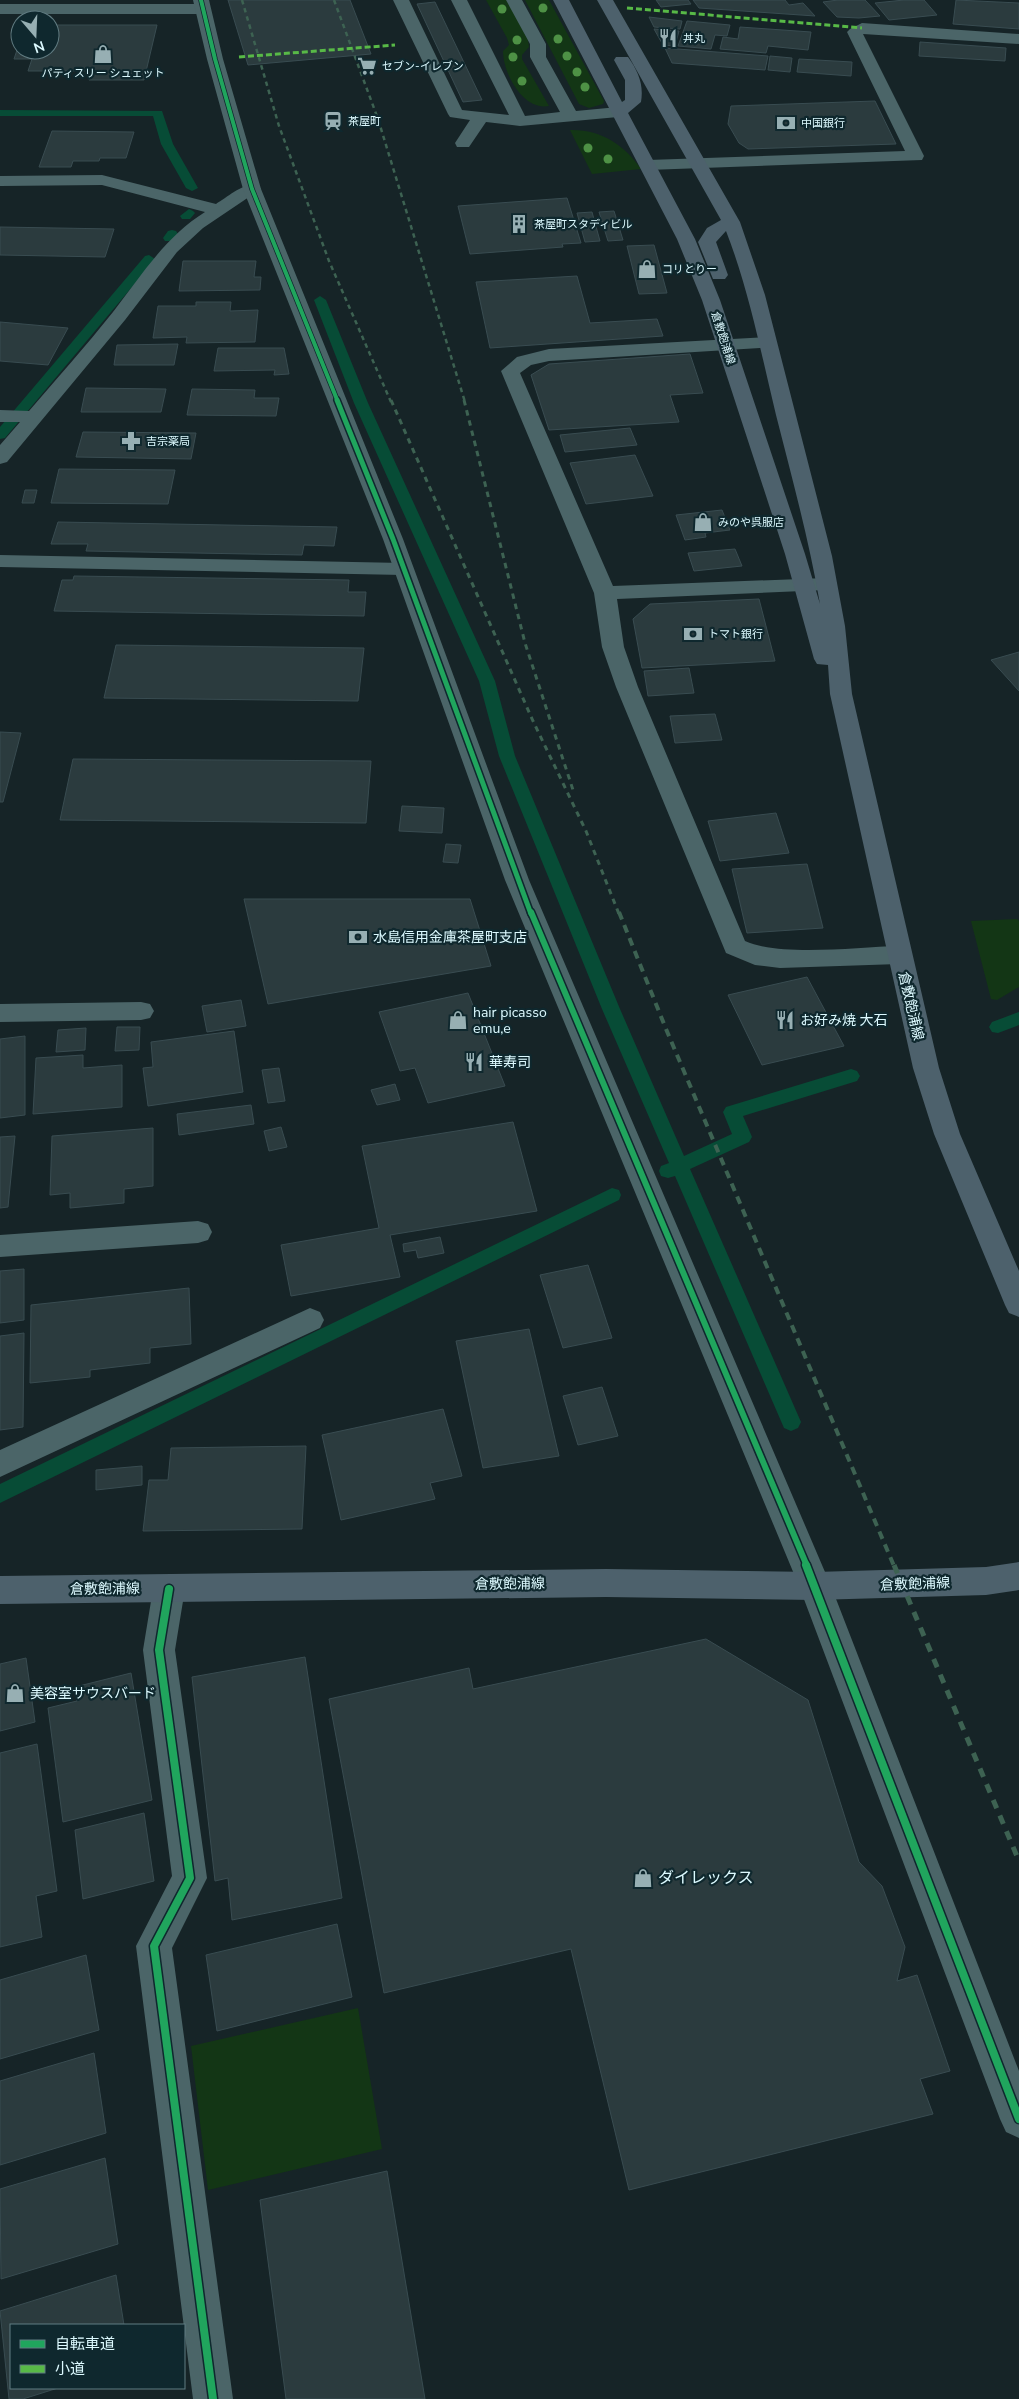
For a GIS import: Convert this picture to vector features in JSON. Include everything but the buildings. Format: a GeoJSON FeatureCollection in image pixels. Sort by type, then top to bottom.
{"type":"FeatureCollection","features":[{"type":"Feature","properties":{"kind":"main road","name":"倉敷飽浦線"},"geometry":{"type":"LineString","coordinates":[[561,0],[601,80],[686,239],[710,300],[734,344],[746,406],[804,585],[823,654],[841,694]]}},
{"type":"Feature","properties":{"kind":"main road"},"geometry":{"type":"LineString","coordinates":[[575,0],[602,52],[604,61],[601,80]]}},
{"type":"Feature","properties":{"kind":"main road","name":"倉敷飽浦線"},"geometry":{"type":"LineString","coordinates":[[605,0],[731,222],[754,287],[826,584],[840,654],[841,694],[926,1068],[947,1134],[1019,1305]]}},
{"type":"Feature","properties":{"kind":"main road"},"geometry":{"type":"LineString","coordinates":[[615,18],[613,38],[616,50],[633,77],[636,90],[633,102],[618,112]]}},
{"type":"Feature","properties":{"kind":"main road"},"geometry":{"type":"LineString","coordinates":[[731,222],[720,225],[711,233],[707,242],[734,344]]}},
{"type":"Feature","properties":{"kind":"main road","name":"倉敷飽浦線"},"geometry":{"type":"LineString","coordinates":[[0,1590],[606,1583],[815,1586],[986,1581],[1019,1576]]}},
{"type":"Feature","properties":{"kind":"street"},"geometry":{"type":"LineString","coordinates":[[400,0],[456,114],[520,121],[618,112]]}},
{"type":"Feature","properties":{"kind":"street"},"geometry":{"type":"LineString","coordinates":[[458,0],[520,121]]}},
{"type":"Feature","properties":{"kind":"street"},"geometry":{"type":"LineString","coordinates":[[514,0],[538,44],[538,57],[571,117]]}},
{"type":"Feature","properties":{"kind":"street"},"geometry":{"type":"LineString","coordinates":[[0,8],[202,4],[252,190],[404,568],[516,880],[815,1586],[1019,2119]]}},
{"type":"Feature","properties":{"kind":"street"},"geometry":{"type":"LineString","coordinates":[[648,165],[916,156],[855,32],[862,28],[1019,39]]}},
{"type":"Feature","properties":{"kind":"street"},"geometry":{"type":"LineString","coordinates":[[463,143],[481,117]]}},
{"type":"Feature","properties":{"kind":"street"},"geometry":{"type":"LineString","coordinates":[[0,181],[102,180],[219,210]]}},
{"type":"Feature","properties":{"kind":"street"},"geometry":{"type":"LineString","coordinates":[[0,458],[30,417],[119,316],[171,248],[197,224],[252,190]]}},
{"type":"Feature","properties":{"kind":"street"},"geometry":{"type":"LineString","coordinates":[[768,343],[549,355],[524,361],[510,371],[605,593],[613,647],[627,687],[735,947],[755,956],[780,959],[899,955]]}},
{"type":"Feature","properties":{"kind":"street"},"geometry":{"type":"LineString","coordinates":[[1,416],[30,417]]}},
{"type":"Feature","properties":{"kind":"street"},"geometry":{"type":"LineString","coordinates":[[0,561],[404,568]]}},
{"type":"Feature","properties":{"kind":"street"},"geometry":{"type":"LineString","coordinates":[[605,593],[826,584]]}},
{"type":"Feature","properties":{"kind":"street"},"geometry":{"type":"LineString","coordinates":[[0,1013],[141,1011]]}},
{"type":"Feature","properties":{"kind":"street"},"geometry":{"type":"LineString","coordinates":[[0,1246],[198,1232]]}},
{"type":"Feature","properties":{"kind":"street"},"geometry":{"type":"LineString","coordinates":[[0,1464],[310,1320]]}},
{"type":"Feature","properties":{"kind":"street"},"geometry":{"type":"LineString","coordinates":[[169,1589],[159,1650],[190,1878],[154,1946],[213,2399]]}},
{"type":"Feature","properties":{"kind":"green space"},"geometry":{"type":"Polygon","coordinates":[[[486,0],[507,0],[528,40],[529,47],[522,55],[522,59],[549,106],[531,103],[516,89],[504,60],[503,51],[509,45],[507,38],[486,0]]]}},
{"type":"Feature","properties":{"kind":"green space"},"geometry":{"type":"Polygon","coordinates":[[[525,0],[549,0],[604,101],[603,104],[589,108],[579,104],[525,0]]]}},
{"type":"Feature","properties":{"kind":"green space"},"geometry":{"type":"Polygon","coordinates":[[[570,130],[592,132],[611,140],[635,160],[641,169],[592,174],[570,130]]]}},
{"type":"Feature","properties":{"kind":"green space"},"geometry":{"type":"Polygon","coordinates":[[[1017,919],[1019,921],[1019,987],[997,1000],[991,999],[971,921],[1017,919]]]}},
{"type":"Feature","properties":{"kind":"green space"},"geometry":{"type":"Polygon","coordinates":[[[358,2008],[382,2149],[208,2190],[191,2046],[358,2008]]]}},
{"type":"Feature","properties":{"kind":"waterway"},"geometry":{"type":"LineString","coordinates":[[0,113],[158,113],[167,144],[192,188]]}},
{"type":"Feature","properties":{"kind":"waterway"},"geometry":{"type":"LineString","coordinates":[[186,216],[189,213]]}},
{"type":"Feature","properties":{"kind":"waterway"},"geometry":{"type":"LineString","coordinates":[[169,238],[172,234]]}},
{"type":"Feature","properties":{"kind":"waterway"},"geometry":{"type":"LineString","coordinates":[[0,435],[149,259]]}},
{"type":"Feature","properties":{"kind":"waterway"},"geometry":{"type":"LineString","coordinates":[[320,300],[361,403],[487,681],[507,756],[611,1009],[679,1166]]}},
{"type":"Feature","properties":{"kind":"waterway"},"geometry":{"type":"LineString","coordinates":[[998,1027],[1019,1018]]}},
{"type":"Feature","properties":{"kind":"waterway"},"geometry":{"type":"LineString","coordinates":[[679,1166],[743,1137],[732,1112],[851,1076]]}},
{"type":"Feature","properties":{"kind":"waterway"},"geometry":{"type":"LineString","coordinates":[[668,1171],[679,1166]]}},
{"type":"Feature","properties":{"kind":"waterway"},"geometry":{"type":"LineString","coordinates":[[679,1166],[791,1422]]}},
{"type":"Feature","properties":{"kind":"waterway"},"geometry":{"type":"LineString","coordinates":[[0,1494],[612,1195]]}},
{"type":"Feature","properties":{"kind":"railway"},"geometry":{"type":"LineString","coordinates":[[242,0],[279,126],[329,261],[391,402]]}},
{"type":"Feature","properties":{"kind":"railway"},"geometry":{"type":"LineString","coordinates":[[334,0],[378,119],[465,402]]}},
{"type":"Feature","properties":{"kind":"railway"},"geometry":{"type":"LineString","coordinates":[[391,400],[533,721],[586,831],[619,914]]}},
{"type":"Feature","properties":{"kind":"railway"},"geometry":{"type":"LineString","coordinates":[[464,400],[525,643],[574,793]]}},
{"type":"Feature","properties":{"kind":"railway"},"geometry":{"type":"LineString","coordinates":[[619,912],[666,1029],[894,1566]]}},
{"type":"Feature","properties":{"kind":"railway"},"geometry":{"type":"LineString","coordinates":[[894,1565],[1019,1861]]}},
{"type":"Feature","properties":{"kind":"marked path"},"geometry":{"type":"LineString","coordinates":[[627,8],[862,28]]}},
{"type":"Feature","properties":{"kind":"marked path"},"geometry":{"type":"LineString","coordinates":[[239,57],[395,45]]}},
{"type":"Feature","properties":{"kind":"cycle path"},"geometry":{"type":"LineString","coordinates":[[201,0],[215,59],[252,189],[393,539],[517,880],[815,1586],[1019,2119]]}},
{"type":"Feature","properties":{"kind":"cycle path"},"geometry":{"type":"LineString","coordinates":[[169,1589],[159,1650],[190,1878],[154,1946],[213,2399]]}},
{"type":"Feature","properties":{"kind":"place","name":"丼丸"},"geometry":{"type":"Point","coordinates":[668,38]}},
{"type":"Feature","properties":{"kind":"place","name":"パティスリー シュェット"},"geometry":{"type":"Point","coordinates":[103,54]}},
{"type":"Feature","properties":{"kind":"place","name":"セブン-イレブン"},"geometry":{"type":"Point","coordinates":[367,66]}},
{"type":"Feature","properties":{"kind":"place","name":"茶屋町"},"geometry":{"type":"Point","coordinates":[333,121]}},
{"type":"Feature","properties":{"kind":"place","name":"中国銀行"},"geometry":{"type":"Point","coordinates":[786,123]}},
{"type":"Feature","properties":{"kind":"place","name":"茶屋町スタディビル"},"geometry":{"type":"Point","coordinates":[519,224]}},
{"type":"Feature","properties":{"kind":"place","name":"コリとりー"},"geometry":{"type":"Point","coordinates":[647,269]}},
{"type":"Feature","properties":{"kind":"place","name":"吉宗薬局"},"geometry":{"type":"Point","coordinates":[131,441]}},
{"type":"Feature","properties":{"kind":"place","name":"みのや呉服店"},"geometry":{"type":"Point","coordinates":[703,522]}},
{"type":"Feature","properties":{"kind":"place","name":"トマト銀行"},"geometry":{"type":"Point","coordinates":[693,634]}},
{"type":"Feature","properties":{"kind":"place","name":"水島信用金庫茶屋町支店"},"geometry":{"type":"Point","coordinates":[358,937]}},
{"type":"Feature","properties":{"kind":"place","name":"hair picasso emu,e"},"geometry":{"type":"Point","coordinates":[458,1020]}},
{"type":"Feature","properties":{"kind":"place","name":"お好み焼 大石"},"geometry":{"type":"Point","coordinates":[785,1020]}},
{"type":"Feature","properties":{"kind":"place","name":"華寿司"},"geometry":{"type":"Point","coordinates":[474,1062]}},
{"type":"Feature","properties":{"kind":"place","name":"美容室サウスバード"},"geometry":{"type":"Point","coordinates":[15,1693]}},
{"type":"Feature","properties":{"kind":"place","name":"ダイレックス"},"geometry":{"type":"Point","coordinates":[643,1878]}}]}
